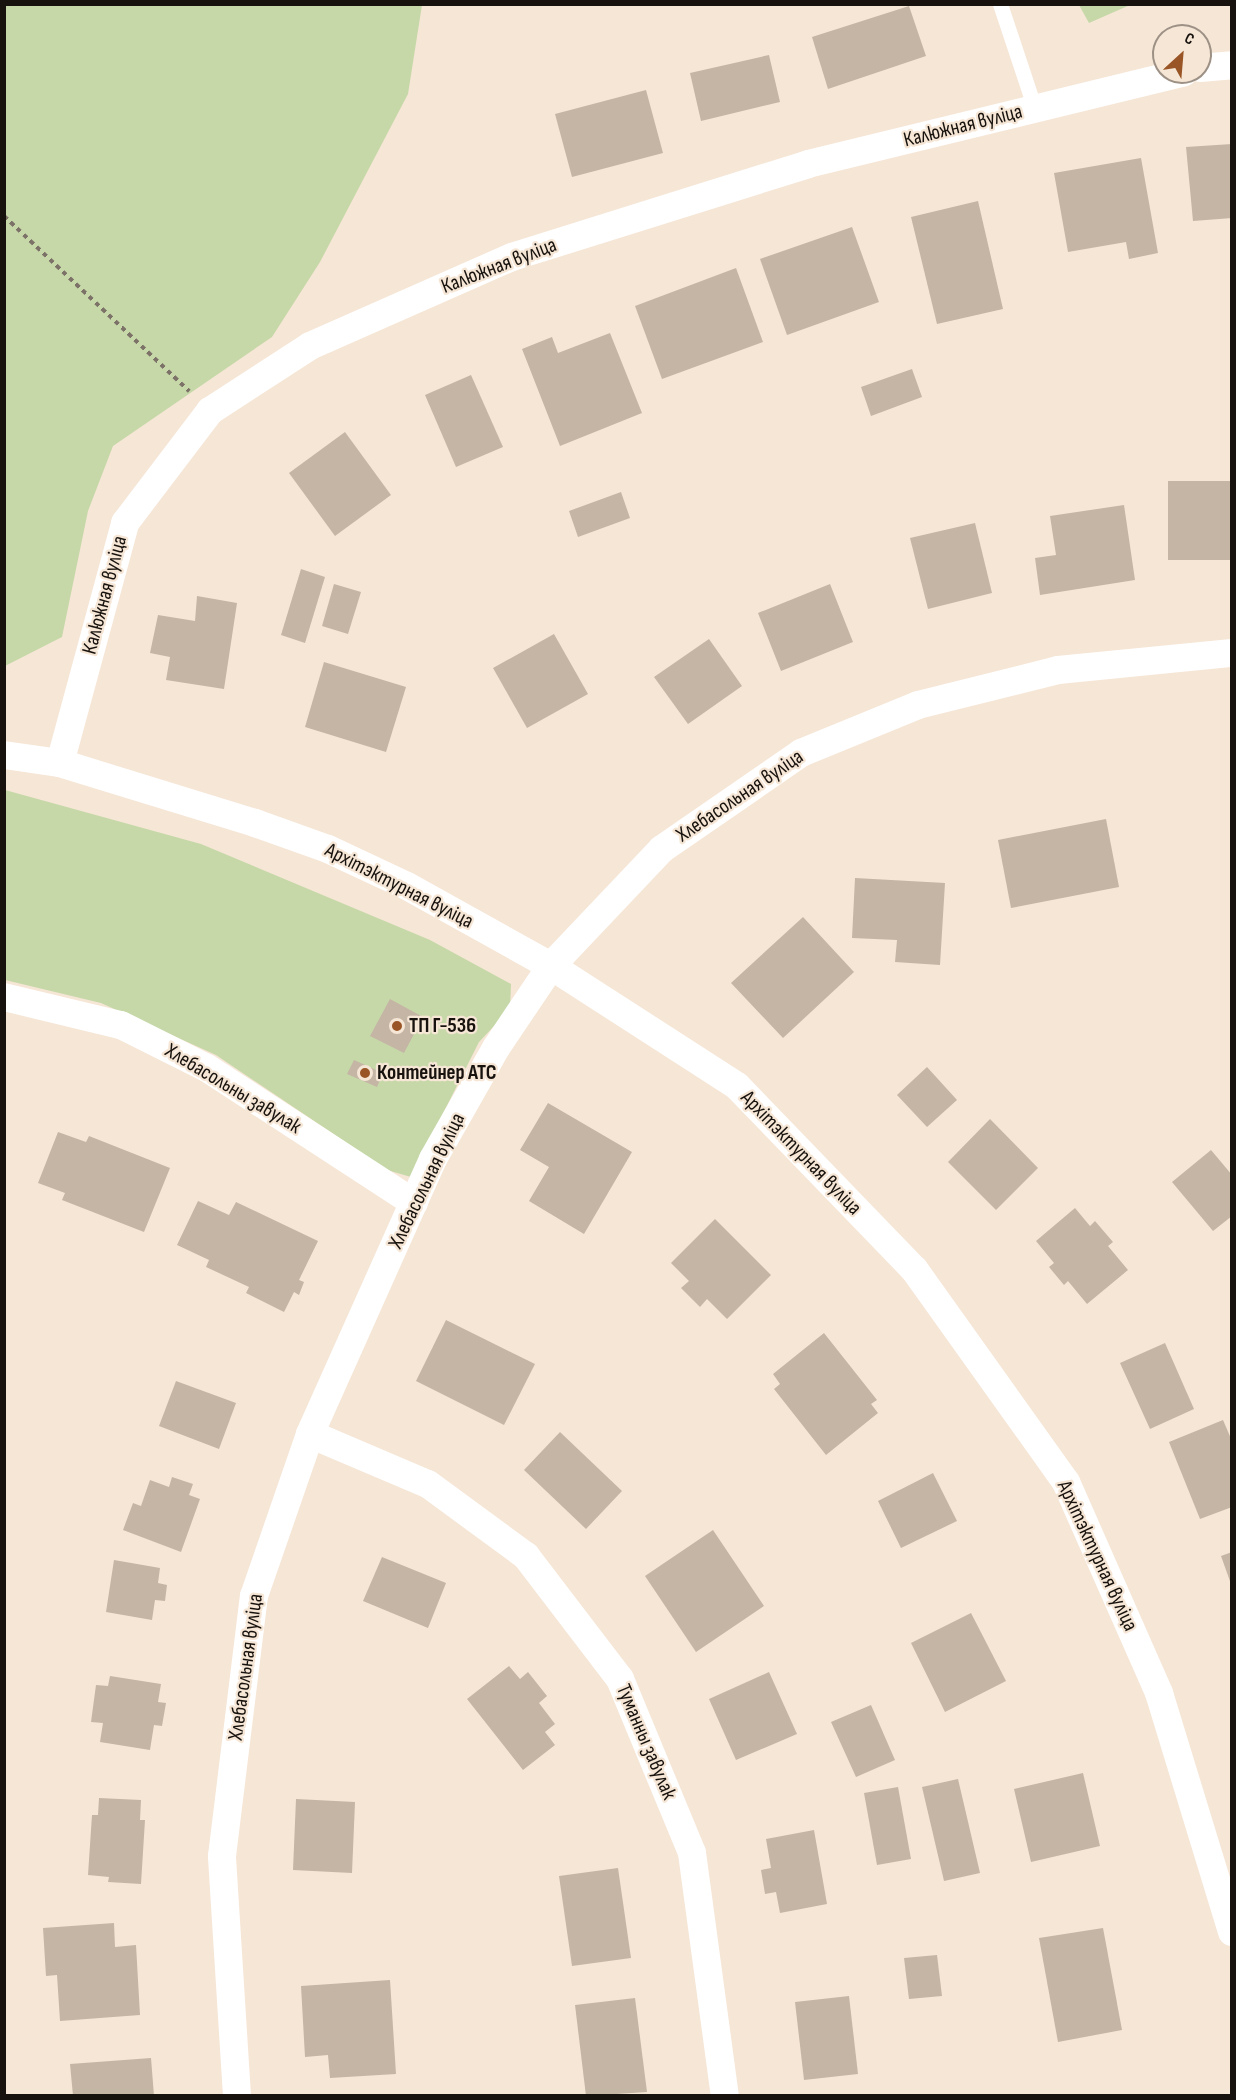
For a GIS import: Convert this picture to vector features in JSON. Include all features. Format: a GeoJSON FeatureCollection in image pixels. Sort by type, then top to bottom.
{"type":"FeatureCollection","features":[{"type":"Feature","properties":{"kind":"street"},"geometry":{"type":"LineString","coordinates":[[1212,67],[1232,65]]}},
{"type":"Feature","properties":{"kind":"street","name":"Калюжная вуліца"},"geometry":{"type":"LineString","coordinates":[[60,763],[125,523],[210,411],[310,346],[512,257],[808,164],[1152,80]]}},
{"type":"Feature","properties":{"kind":"street","name":"Хлебасольная вуліца"},"geometry":{"type":"LineString","coordinates":[[237,2096],[222,1856],[254,1596],[310,1434],[432,1159],[496,1048],[551,966],[662,849],[801,753],[918,705],[1058,670],[1232,653]]}},
{"type":"Feature","properties":{"kind":"street","name":"Архітэктурная вуліца"},"geometry":{"type":"LineString","coordinates":[[4,755],[60,763],[255,823],[328,849],[407,886],[551,966],[737,1086],[914,1269],[1066,1482],[1159,1693],[1232,1932]]}},
{"type":"Feature","properties":{"kind":"street","name":"Хлебасольны завулак"},"geometry":{"type":"LineString","coordinates":[[4,997],[121,1026],[207,1068],[414,1203]]}},
{"type":"Feature","properties":{"kind":"street","name":"Туманны завулак"},"geometry":{"type":"LineString","coordinates":[[310,1434],[428,1484],[526,1556],[620,1679],[692,1853],[725,2096]]}},
{"type":"Feature","properties":{"kind":"lane"},"geometry":{"type":"LineString","coordinates":[[1000,4],[1035,109]]}},
{"type":"Feature","properties":{"kind":"path"},"geometry":{"type":"LineString","coordinates":[[4,216],[210,411]]}},
{"type":"Feature","properties":{"kind":"green space"},"geometry":{"type":"Polygon","coordinates":[[[5,4],[422,5],[408,94],[320,262],[272,337],[113,446],[88,511],[62,637],[5,666],[5,4]]]}},
{"type":"Feature","properties":{"kind":"green space"},"geometry":{"type":"Polygon","coordinates":[[[1079,5],[1130,5],[1089,23],[1079,5]]]}},
{"type":"Feature","properties":{"kind":"green space"},"geometry":{"type":"Polygon","coordinates":[[[5,790],[201,844],[430,940],[511,984],[510,1009],[479,1042],[411,1177],[387,1170],[216,1055],[101,1003],[5,980],[5,790]]]}},
{"type":"Feature","properties":{"kind":"building"},"geometry":{"type":"Polygon","coordinates":[[[909,6],[926,56],[828,89],[812,37],[909,6]]]}},
{"type":"Feature","properties":{"kind":"building"},"geometry":{"type":"Polygon","coordinates":[[[769,55],[780,102],[701,121],[690,73],[769,55]]]}},
{"type":"Feature","properties":{"kind":"building"},"geometry":{"type":"Polygon","coordinates":[[[646,90],[663,153],[572,177],[555,114],[646,90]]]}},
{"type":"Feature","properties":{"kind":"building"},"geometry":{"type":"Polygon","coordinates":[[[1232,144],[1232,218],[1193,221],[1186,147],[1232,144]]]}},
{"type":"Feature","properties":{"kind":"building"},"geometry":{"type":"Polygon","coordinates":[[[1141,158],[1158,253],[1129,259],[1126,242],[1068,252],[1054,173],[1141,158]]]}},
{"type":"Feature","properties":{"kind":"building"},"geometry":{"type":"Polygon","coordinates":[[[978,201],[1003,309],[937,324],[911,217],[978,201]]]}},
{"type":"Feature","properties":{"kind":"building"},"geometry":{"type":"Polygon","coordinates":[[[852,227],[879,302],[787,335],[760,259],[852,227]]]}},
{"type":"Feature","properties":{"kind":"building"},"geometry":{"type":"Polygon","coordinates":[[[736,268],[763,342],[662,379],[635,306],[736,268]]]}},
{"type":"Feature","properties":{"kind":"building"},"geometry":{"type":"Polygon","coordinates":[[[610,333],[642,413],[560,446],[522,349],[552,337],[558,353],[610,333]]]}},
{"type":"Feature","properties":{"kind":"building"},"geometry":{"type":"Polygon","coordinates":[[[912,369],[922,397],[871,416],[861,387],[912,369]]]}},
{"type":"Feature","properties":{"kind":"building"},"geometry":{"type":"Polygon","coordinates":[[[471,375],[503,447],[456,467],[425,395],[471,375]]]}},
{"type":"Feature","properties":{"kind":"building"},"geometry":{"type":"Polygon","coordinates":[[[345,432],[391,495],[335,536],[289,473],[345,432]]]}},
{"type":"Feature","properties":{"kind":"building"},"geometry":{"type":"Polygon","coordinates":[[[1168,481],[1232,481],[1232,560],[1168,560],[1168,481]]]}},
{"type":"Feature","properties":{"kind":"building"},"geometry":{"type":"Polygon","coordinates":[[[621,492],[630,518],[578,537],[569,511],[621,492]]]}},
{"type":"Feature","properties":{"kind":"building"},"geometry":{"type":"Polygon","coordinates":[[[1124,505],[1135,580],[1040,595],[1035,558],[1056,555],[1050,516],[1124,505]]]}},
{"type":"Feature","properties":{"kind":"building"},"geometry":{"type":"Polygon","coordinates":[[[975,523],[992,593],[928,609],[910,538],[975,523]]]}},
{"type":"Feature","properties":{"kind":"building"},"geometry":{"type":"Polygon","coordinates":[[[301,569],[325,577],[305,643],[281,635],[301,569]]]}},
{"type":"Feature","properties":{"kind":"building"},"geometry":{"type":"Polygon","coordinates":[[[334,584],[361,592],[348,634],[322,626],[334,584]]]}},
{"type":"Feature","properties":{"kind":"building"},"geometry":{"type":"Polygon","coordinates":[[[830,584],[853,642],[781,671],[758,613],[830,584]]]}},
{"type":"Feature","properties":{"kind":"building"},"geometry":{"type":"Polygon","coordinates":[[[197,596],[237,603],[224,689],[166,680],[170,657],[150,653],[158,615],[195,621],[197,596]]]}},
{"type":"Feature","properties":{"kind":"building"},"geometry":{"type":"Polygon","coordinates":[[[554,634],[588,694],[527,728],[493,668],[554,634]]]}},
{"type":"Feature","properties":{"kind":"building"},"geometry":{"type":"Polygon","coordinates":[[[709,639],[742,686],[688,724],[654,677],[709,639]]]}},
{"type":"Feature","properties":{"kind":"building"},"geometry":{"type":"Polygon","coordinates":[[[324,662],[406,687],[386,752],[305,727],[324,662]]]}},
{"type":"Feature","properties":{"kind":"building"},"geometry":{"type":"Polygon","coordinates":[[[1106,819],[1119,887],[1011,908],[998,840],[1106,819]]]}},
{"type":"Feature","properties":{"kind":"building"},"geometry":{"type":"Polygon","coordinates":[[[855,878],[945,883],[940,965],[895,962],[897,940],[852,938],[855,878]]]}},
{"type":"Feature","properties":{"kind":"building"},"geometry":{"type":"Polygon","coordinates":[[[803,917],[854,972],[783,1038],[731,983],[803,917]]]}},
{"type":"Feature","properties":{"kind":"building","name":"ТП Г-536"},"geometry":{"type":"Polygon","coordinates":[[[390,999],[423,1017],[404,1053],[370,1036],[390,999]]]}},
{"type":"Feature","properties":{"kind":"building","name":"Контейнер АТС"},"geometry":{"type":"Polygon","coordinates":[[[354,1060],[383,1073],[377,1087],[347,1074],[354,1060]]]}},
{"type":"Feature","properties":{"kind":"building"},"geometry":{"type":"Polygon","coordinates":[[[927,1067],[957,1100],[927,1127],[897,1095],[927,1067]]]}},
{"type":"Feature","properties":{"kind":"building"},"geometry":{"type":"Polygon","coordinates":[[[548,1103],[632,1152],[584,1234],[529,1201],[549,1167],[520,1150],[548,1103]]]}},
{"type":"Feature","properties":{"kind":"building"},"geometry":{"type":"Polygon","coordinates":[[[990,1119],[1038,1168],[996,1210],[948,1162],[990,1119]]]}},
{"type":"Feature","properties":{"kind":"building"},"geometry":{"type":"Polygon","coordinates":[[[58,1132],[86,1142],[89,1136],[170,1168],[144,1232],[62,1200],[65,1193],[38,1183],[58,1132]]]}},
{"type":"Feature","properties":{"kind":"building"},"geometry":{"type":"Polygon","coordinates":[[[1211,1150],[1232,1175],[1232,1216],[1213,1231],[1172,1182],[1211,1150]]]}},
{"type":"Feature","properties":{"kind":"building"},"geometry":{"type":"Polygon","coordinates":[[[198,1201],[229,1215],[236,1202],[318,1241],[299,1280],[304,1282],[299,1295],[294,1292],[284,1312],[246,1293],[249,1287],[206,1267],[209,1260],[177,1245],[198,1201]]]}},
{"type":"Feature","properties":{"kind":"building"},"geometry":{"type":"Polygon","coordinates":[[[1075,1208],[1090,1226],[1095,1221],[1113,1242],[1108,1246],[1128,1270],[1087,1304],[1068,1281],[1064,1285],[1049,1267],[1054,1263],[1036,1241],[1075,1208]]]}},
{"type":"Feature","properties":{"kind":"building"},"geometry":{"type":"Polygon","coordinates":[[[715,1219],[771,1275],[727,1319],[707,1299],[700,1307],[681,1288],[689,1281],[671,1263],[715,1219]]]}},
{"type":"Feature","properties":{"kind":"building"},"geometry":{"type":"Polygon","coordinates":[[[446,1320],[535,1364],[504,1425],[416,1381],[446,1320]]]}},
{"type":"Feature","properties":{"kind":"building"},"geometry":{"type":"Polygon","coordinates":[[[824,1333],[877,1400],[871,1404],[878,1413],[826,1455],[774,1389],[780,1384],[773,1374],[824,1333]]]}},
{"type":"Feature","properties":{"kind":"building"},"geometry":{"type":"Polygon","coordinates":[[[1165,1343],[1194,1409],[1150,1429],[1120,1363],[1165,1343]]]}},
{"type":"Feature","properties":{"kind":"building"},"geometry":{"type":"Polygon","coordinates":[[[176,1381],[236,1403],[219,1449],[159,1426],[176,1381]]]}},
{"type":"Feature","properties":{"kind":"building"},"geometry":{"type":"Polygon","coordinates":[[[1223,1420],[1232,1441],[1232,1507],[1200,1519],[1169,1442],[1223,1420]]]}},
{"type":"Feature","properties":{"kind":"building"},"geometry":{"type":"Polygon","coordinates":[[[560,1432],[622,1491],[586,1529],[524,1470],[560,1432]]]}},
{"type":"Feature","properties":{"kind":"building"},"geometry":{"type":"Polygon","coordinates":[[[933,1473],[957,1521],[901,1548],[878,1501],[933,1473]]]}},
{"type":"Feature","properties":{"kind":"building"},"geometry":{"type":"Polygon","coordinates":[[[172,1477],[193,1484],[189,1495],[200,1499],[181,1552],[123,1530],[133,1503],[141,1506],[150,1480],[169,1487],[172,1477]]]}},
{"type":"Feature","properties":{"kind":"building"},"geometry":{"type":"Polygon","coordinates":[[[713,1530],[764,1606],[696,1652],[645,1576],[713,1530]]]}},
{"type":"Feature","properties":{"kind":"building"},"geometry":{"type":"Polygon","coordinates":[[[1232,1552],[1232,1584],[1231,1584],[1221,1556],[1232,1552]]]}},
{"type":"Feature","properties":{"kind":"building"},"geometry":{"type":"Polygon","coordinates":[[[382,1557],[446,1583],[428,1628],[363,1601],[382,1557]]]}},
{"type":"Feature","properties":{"kind":"building"},"geometry":{"type":"Polygon","coordinates":[[[114,1560],[160,1568],[158,1583],[167,1585],[165,1601],[155,1600],[152,1620],[106,1612],[114,1560]]]}},
{"type":"Feature","properties":{"kind":"building"},"geometry":{"type":"Polygon","coordinates":[[[971,1613],[1006,1681],[945,1712],[911,1643],[971,1613]]]}},
{"type":"Feature","properties":{"kind":"building"},"geometry":{"type":"Polygon","coordinates":[[[509,1666],[520,1679],[528,1672],[547,1696],[539,1703],[555,1724],[545,1732],[555,1745],[523,1770],[467,1699],[509,1666]]]}},
{"type":"Feature","properties":{"kind":"building"},"geometry":{"type":"Polygon","coordinates":[[[769,1672],[797,1734],[736,1760],[709,1699],[769,1672]]]}},
{"type":"Feature","properties":{"kind":"building"},"geometry":{"type":"Polygon","coordinates":[[[110,1676],[161,1684],[158,1702],[166,1703],[162,1726],[154,1725],[150,1750],[100,1742],[103,1723],[91,1722],[96,1685],[108,1686],[110,1676]]]}},
{"type":"Feature","properties":{"kind":"building"},"geometry":{"type":"Polygon","coordinates":[[[871,1705],[895,1760],[856,1777],[831,1722],[871,1705]]]}},
{"type":"Feature","properties":{"kind":"building"},"geometry":{"type":"Polygon","coordinates":[[[1083,1773],[1100,1846],[1031,1862],[1014,1789],[1083,1773]]]}},
{"type":"Feature","properties":{"kind":"building"},"geometry":{"type":"Polygon","coordinates":[[[958,1779],[980,1873],[944,1881],[922,1787],[958,1779]]]}},
{"type":"Feature","properties":{"kind":"building"},"geometry":{"type":"Polygon","coordinates":[[[898,1787],[911,1859],[877,1865],[864,1793],[898,1787]]]}},
{"type":"Feature","properties":{"kind":"building"},"geometry":{"type":"Polygon","coordinates":[[[99,1798],[141,1800],[140,1820],[145,1820],[141,1884],[108,1882],[109,1877],[88,1875],[92,1815],[98,1815],[99,1798]]]}},
{"type":"Feature","properties":{"kind":"building"},"geometry":{"type":"Polygon","coordinates":[[[296,1799],[355,1802],[352,1873],[293,1870],[296,1799]]]}},
{"type":"Feature","properties":{"kind":"building"},"geometry":{"type":"Polygon","coordinates":[[[814,1830],[827,1904],[780,1913],[776,1892],[765,1894],[761,1870],[771,1868],[766,1839],[814,1830]]]}},
{"type":"Feature","properties":{"kind":"building"},"geometry":{"type":"Polygon","coordinates":[[[618,1868],[631,1958],[572,1966],[559,1876],[618,1868]]]}},
{"type":"Feature","properties":{"kind":"building"},"geometry":{"type":"Polygon","coordinates":[[[114,1923],[115,1947],[136,1945],[140,2015],[60,2021],[57,1975],[46,1976],[43,1928],[114,1923]]]}},
{"type":"Feature","properties":{"kind":"building"},"geometry":{"type":"Polygon","coordinates":[[[1103,1928],[1122,2030],[1058,2042],[1039,1938],[1103,1928]]]}},
{"type":"Feature","properties":{"kind":"building"},"geometry":{"type":"Polygon","coordinates":[[[937,1955],[942,1996],[909,1999],[904,1958],[937,1955]]]}},
{"type":"Feature","properties":{"kind":"building"},"geometry":{"type":"Polygon","coordinates":[[[390,1980],[396,2074],[330,2078],[328,2055],[305,2057],[301,1986],[390,1980]]]}},
{"type":"Feature","properties":{"kind":"building"},"geometry":{"type":"Polygon","coordinates":[[[849,1996],[858,2074],[804,2080],[795,2002],[849,1996]]]}},
{"type":"Feature","properties":{"kind":"building"},"geometry":{"type":"Polygon","coordinates":[[[635,1998],[647,2092],[586,2096],[575,2005],[635,1998]]]}},
{"type":"Feature","properties":{"kind":"building"},"geometry":{"type":"Polygon","coordinates":[[[151,2058],[154,2096],[73,2096],[70,2064],[151,2058]]]}},
{"type":"Feature","properties":{"kind":"place","name":"ТП Г-536"},"geometry":{"type":"Point","coordinates":[397,1026]}},
{"type":"Feature","properties":{"kind":"place","name":"Контейнер АТС"},"geometry":{"type":"Point","coordinates":[365,1073]}}]}
